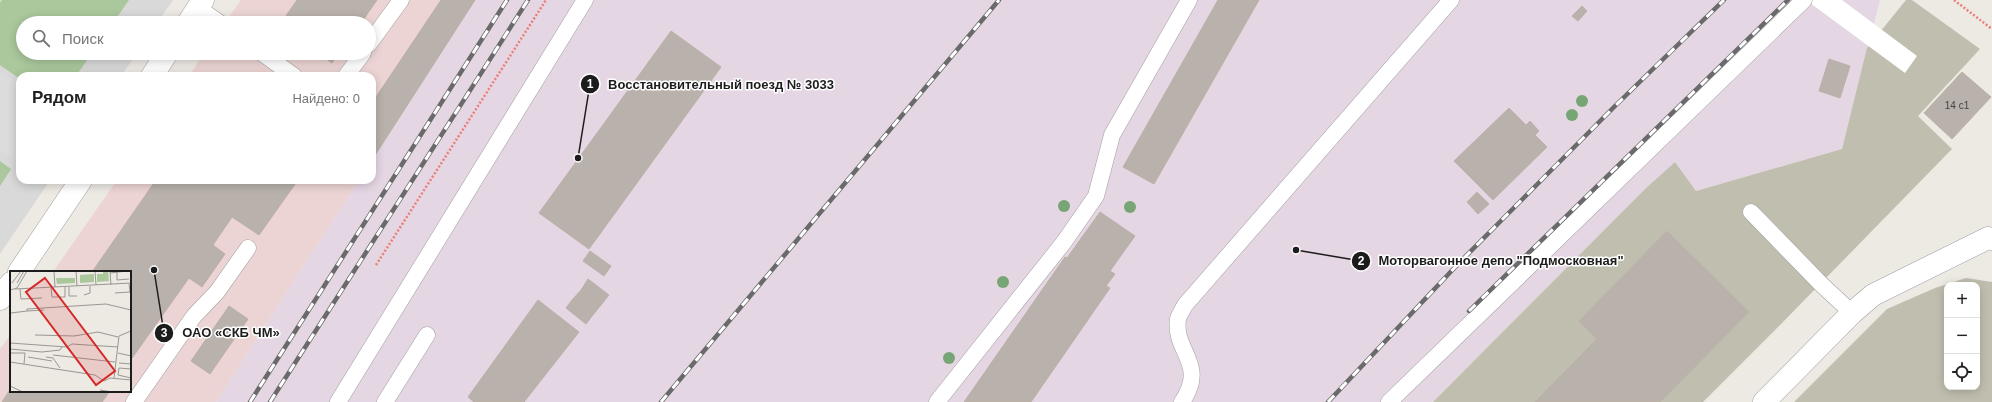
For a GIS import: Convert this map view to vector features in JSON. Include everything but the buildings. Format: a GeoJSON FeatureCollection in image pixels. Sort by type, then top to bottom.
{"type":"FeatureCollection","features":[{"type":"Feature","properties":{"kind":"street"},"geometry":{"type":"LineString","coordinates":[[155,72],[162,60]]}},
{"type":"Feature","properties":{"kind":"street"},"geometry":{"type":"LineString","coordinates":[[20,271],[78,184]]}},
{"type":"Feature","properties":{"kind":"street"},"geometry":{"type":"LineString","coordinates":[[1764,402],[1852,313],[1873,295],[1984,240],[1992,238]]}},
{"type":"Feature","properties":{"kind":"street"},"geometry":{"type":"LineString","coordinates":[[0,299],[10,284]]}},
{"type":"Feature","properties":{"kind":"lane"},"geometry":{"type":"LineString","coordinates":[[376,34],[401,0]]}},
{"type":"Feature","properties":{"kind":"lane"},"geometry":{"type":"LineString","coordinates":[[338,402],[585,0]]}},
{"type":"Feature","properties":{"kind":"lane"},"geometry":{"type":"LineString","coordinates":[[938,402],[1064,242],[1096,196],[1112,135],[1189,0]]}},
{"type":"Feature","properties":{"kind":"lane"},"geometry":{"type":"LineString","coordinates":[[1182,402],[1192,383],[1193,372],[1179,332],[1178,318],[1185,305],[1451,0]]}},
{"type":"Feature","properties":{"kind":"lane"},"geometry":{"type":"LineString","coordinates":[[1389,402],[1804,0]]}},
{"type":"Feature","properties":{"kind":"lane"},"geometry":{"type":"LineString","coordinates":[[196,10],[207,16]]}},
{"type":"Feature","properties":{"kind":"lane"},"geometry":{"type":"LineString","coordinates":[[272,60],[288,72]]}},
{"type":"Feature","properties":{"kind":"lane"},"geometry":{"type":"LineString","coordinates":[[349,72],[358,60]]}},
{"type":"Feature","properties":{"kind":"lane"},"geometry":{"type":"LineString","coordinates":[[1751,212],[1821,284],[1852,313]]}},
{"type":"Feature","properties":{"kind":"lane"},"geometry":{"type":"LineString","coordinates":[[134,402],[194,316],[217,292],[248,248]]}},
{"type":"Feature","properties":{"kind":"lane"},"geometry":{"type":"LineString","coordinates":[[385,402],[427,335]]}},
{"type":"Feature","properties":{"kind":"path"},"geometry":{"type":"LineString","coordinates":[[376,265],[546,0]]}},
{"type":"Feature","properties":{"kind":"path"},"geometry":{"type":"LineString","coordinates":[[1954,0],[1992,29]]}},
{"type":"Feature","properties":{"kind":"shaded area"},"geometry":{"type":"Polygon","coordinates":[[[0,0],[173,0],[162,16],[16,16],[16,60],[132,60],[124,72],[16,72],[16,184],[47,184],[0,254],[0,0]]]}},
{"type":"Feature","properties":{"kind":"shaded area"},"geometry":{"type":"Polygon","coordinates":[[[241,0],[475,0],[376,154],[376,72],[192,72],[199,60],[376,60],[376,16],[230,16],[241,0]]]}},
{"type":"Feature","properties":{"kind":"shaded area"},"geometry":{"type":"Polygon","coordinates":[[[475,0],[1880,0],[1842,149],[1696,191],[1675,162],[1645,189],[1433,402],[216,402],[356,184],[376,184],[376,154],[475,0]]]}},
{"type":"Feature","properties":{"kind":"shaded area"},"geometry":{"type":"Polygon","coordinates":[[[1906,0],[1912,0],[1980,49],[1918,116],[1952,149],[1703,402],[1433,402],[1645,189],[1675,162],[1696,191],[1842,149],[1867,48],[1906,0]]]}},
{"type":"Feature","properties":{"kind":"shaded area"},"geometry":{"type":"Polygon","coordinates":[[[0,72],[16,82],[16,160],[0,150],[0,72]]]}},
{"type":"Feature","properties":{"kind":"shaded area"},"geometry":{"type":"Polygon","coordinates":[[[114,184],[356,184],[216,402],[0,402],[0,349],[10,335],[10,392],[131,392],[131,271],[54,271],[114,184]]]}},
{"type":"Feature","properties":{"kind":"shaded area"},"geometry":{"type":"Polygon","coordinates":[[[1966,278],[1992,282],[1992,402],[1794,402],[1887,309],[1944,285],[1944,390],[1980,390],[1980,282],[1954,282],[1966,278]]]}},
{"type":"Feature","properties":{"kind":"green space"},"geometry":{"type":"Polygon","coordinates":[[[2,0],[129,0],[118,16],[16,16],[16,60],[87,60],[79,72],[16,72],[16,76],[0,65],[0,3],[2,0]]]}},
{"type":"Feature","properties":{"kind":"green space"},"geometry":{"type":"Polygon","coordinates":[[[0,161],[11,169],[0,186],[0,161]]]}},
{"type":"Feature","properties":{"kind":"pier"},"geometry":{"type":"Polygon","coordinates":[[[1806,0],[1842,0],[1917,56],[1905,73],[1806,0]]]}},
{"type":"Feature","properties":{"kind":"railway"},"geometry":{"type":"LineString","coordinates":[[250,402],[507,0]]}},
{"type":"Feature","properties":{"kind":"railway"},"geometry":{"type":"LineString","coordinates":[[270,402],[528,0]]}},
{"type":"Feature","properties":{"kind":"railway"},"geometry":{"type":"LineString","coordinates":[[661,402],[999,0]]}},
{"type":"Feature","properties":{"kind":"railway"},"geometry":{"type":"LineString","coordinates":[[1328,402],[1459,263],[1615,106],[1724,0]]}},
{"type":"Feature","properties":{"kind":"railway"},"geometry":{"type":"LineString","coordinates":[[1469,311],[1788,0]]}},
{"type":"Feature","properties":{"kind":"place","name":"Восстановительный поезд № 3033"},"geometry":{"type":"Point","coordinates":[578,158]}},
{"type":"Feature","properties":{"kind":"place","name":"Моторвагонное депо \"Подмосковная\""},"geometry":{"type":"Point","coordinates":[1296,250]}},
{"type":"Feature","properties":{"kind":"place","name":"ОАО «СКБ ЧМ»"},"geometry":{"type":"Point","coordinates":[154,270]}}]}
